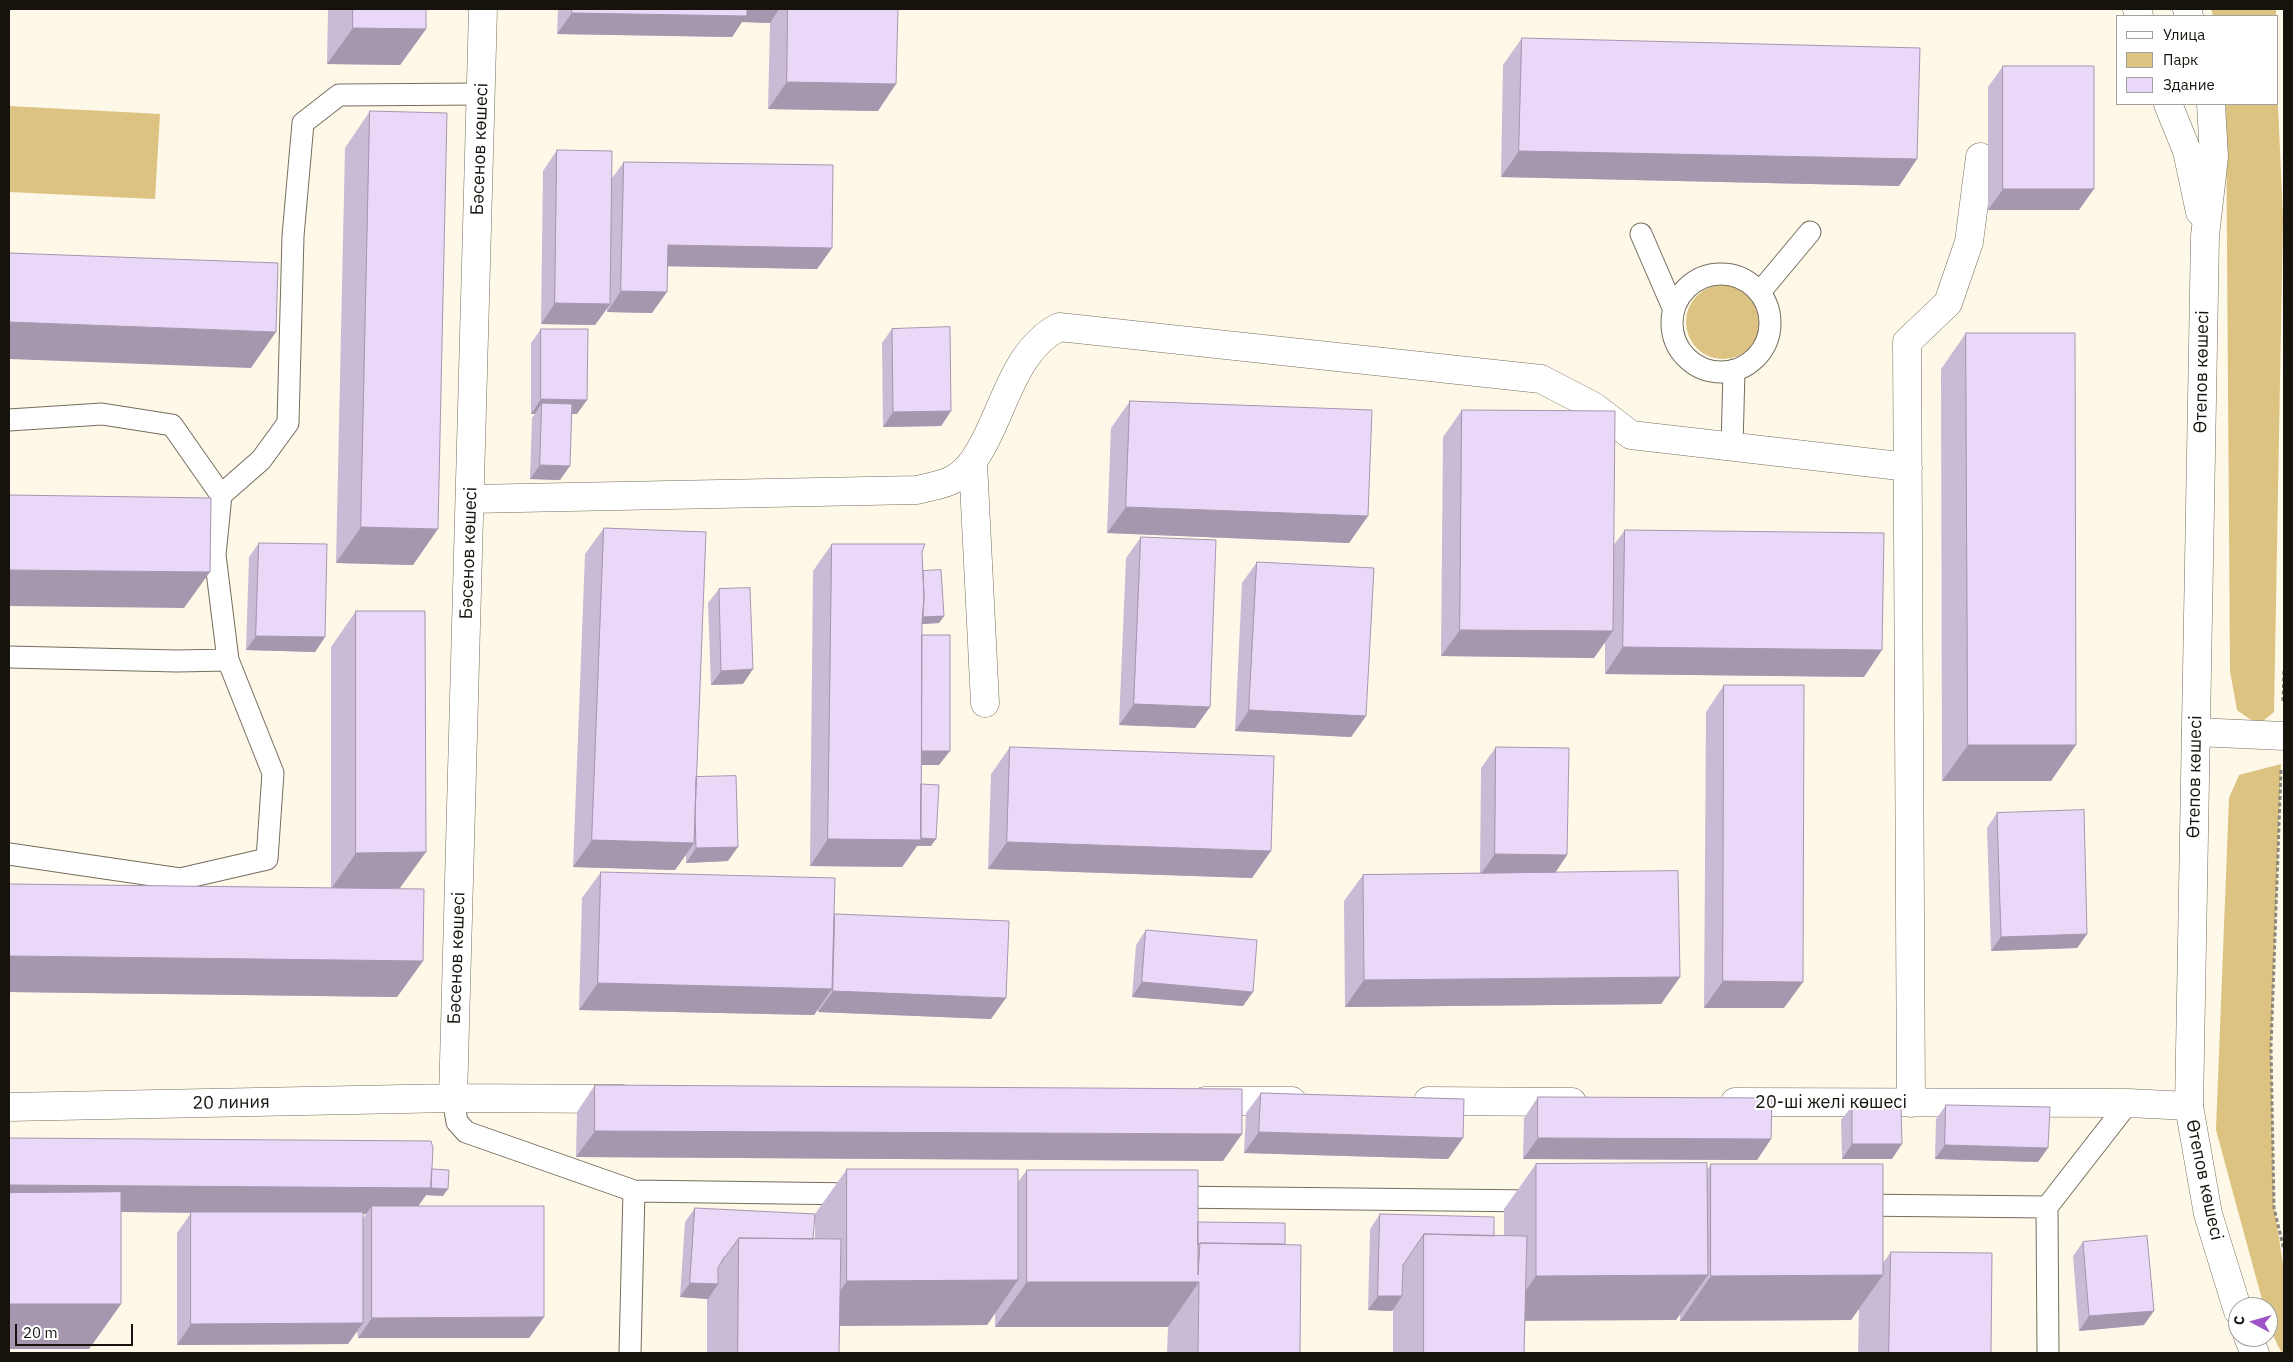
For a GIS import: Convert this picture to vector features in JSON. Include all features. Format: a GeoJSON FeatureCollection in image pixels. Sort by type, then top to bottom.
{"type":"FeatureCollection","features":[{"type":"Feature","properties":{"kind":"street","name":"Бәсенов көшесі"},"geometry":{"type":"LineString","coordinates":[[453,1098],[483,9]]}},
{"type":"Feature","properties":{"kind":"street","name":"Өтепов көшесі"},"geometry":{"type":"LineString","coordinates":[[2168,105],[2187,151],[2205,236]]}},
{"type":"Feature","properties":{"kind":"street","name":"Өтепов көшесі"},"geometry":{"type":"LineString","coordinates":[[2211,105],[2214,157],[2205,236],[2189,1106],[2208,1214],[2234,1297]]}},
{"type":"Feature","properties":{"kind":"street"},"geometry":{"type":"LineString","coordinates":[[1911,1103],[1908,342],[1948,303],[1969,242],[1980,157]]}},
{"type":"Feature","properties":{"kind":"street"},"geometry":{"type":"LineString","coordinates":[[470,499],[917,490],[953,480],[973,463],[996,420],[1021,362],[1045,334],[1060,327],[1541,379],[1593,406],[1631,435],[1908,467]]}},
{"type":"Feature","properties":{"kind":"street"},"geometry":{"type":"LineString","coordinates":[[973,463],[985,704]]}},
{"type":"Feature","properties":{"kind":"street"},"geometry":{"type":"LineString","coordinates":[[2196,732],[2283,736]]}},
{"type":"Feature","properties":{"kind":"street"},"geometry":{"type":"LineString","coordinates":[[453,1098],[643,1099]]}},
{"type":"Feature","properties":{"kind":"street","name":"20 линия"},"geometry":{"type":"LineString","coordinates":[[9,1107],[453,1098]]}},
{"type":"Feature","properties":{"kind":"street"},"geometry":{"type":"LineString","coordinates":[[1182,1100],[1312,1101]]}},
{"type":"Feature","properties":{"kind":"street"},"geometry":{"type":"LineString","coordinates":[[1402,1101],[1602,1102]]}},
{"type":"Feature","properties":{"kind":"street","name":"20-ші желі көшесі"},"geometry":{"type":"LineString","coordinates":[[1712,1102],[2128,1103],[2189,1106]]}},
{"type":"Feature","properties":{"kind":"lane"},"geometry":{"type":"LineString","coordinates":[[221,495],[261,460],[288,423],[293,236],[303,123],[339,95],[481,94]]}},
{"type":"Feature","properties":{"kind":"lane"},"geometry":{"type":"LineString","coordinates":[[1760,292],[1810,232]]}},
{"type":"Feature","properties":{"kind":"lane"},"geometry":{"type":"LineString","coordinates":[[1641,234],[1674,310]]}},
{"type":"Feature","properties":{"kind":"lane"},"geometry":{"type":"LineString","coordinates":[[1719,274],[1734,276],[1748,282],[1760,292],[1767,305],[1770,320],[1769,336],[1761,351],[1750,363],[1734,370],[1717,372],[1701,367],[1687,358],[1677,344],[1673,327],[1674,310],[1681,296],[1690,285],[1704,277],[1719,274]]}},
{"type":"Feature","properties":{"kind":"lane"},"geometry":{"type":"LineString","coordinates":[[1732,447],[1734,370]]}},
{"type":"Feature","properties":{"kind":"lane"},"geometry":{"type":"LineString","coordinates":[[9,420],[102,414],[172,425],[221,495],[215,556],[228,660],[273,773],[267,858],[180,879],[9,854]]}},
{"type":"Feature","properties":{"kind":"lane"},"geometry":{"type":"LineString","coordinates":[[9,657],[167,661],[228,660]]}},
{"type":"Feature","properties":{"kind":"lane"},"geometry":{"type":"LineString","coordinates":[[453,1098],[457,1122],[466,1132],[634,1191],[873,1194]]}},
{"type":"Feature","properties":{"kind":"lane"},"geometry":{"type":"LineString","coordinates":[[2048,1353],[2047,1207],[2128,1103]]}},
{"type":"Feature","properties":{"kind":"lane"},"geometry":{"type":"LineString","coordinates":[[630,1353],[634,1191]]}},
{"type":"Feature","properties":{"kind":"lane"},"geometry":{"type":"LineString","coordinates":[[1152,1197],[1560,1202]]}},
{"type":"Feature","properties":{"kind":"lane"},"geometry":{"type":"LineString","coordinates":[[1838,1205],[2047,1207]]}},
{"type":"Feature","properties":{"kind":"path"},"geometry":{"type":"LineString","coordinates":[[2283,736],[2271,1047],[2274,1208],[2284,1250]]}},
{"type":"Feature","properties":{"kind":"green space"},"geometry":{"type":"Polygon","coordinates":[[[2211,9],[2276,9],[2276,15],[2213,15],[2211,9]]]}},
{"type":"Feature","properties":{"kind":"green space"},"geometry":{"type":"Polygon","coordinates":[[[2226,105],[2278,105],[2283,217],[2274,712],[2258,725],[2237,710],[2230,671],[2226,105]]]}},
{"type":"Feature","properties":{"kind":"green space"},"geometry":{"type":"Polygon","coordinates":[[[9,106],[160,114],[155,199],[9,192],[9,106]]]}},
{"type":"Feature","properties":{"kind":"green space"},"geometry":{"type":"Polygon","coordinates":[[[1723,285],[1737,288],[1749,296],[1757,308],[1760,322],[1757,336],[1749,348],[1737,356],[1723,359],[1709,356],[1697,348],[1689,336],[1686,322],[1689,308],[1697,296],[1709,288],[1723,285]]]}},
{"type":"Feature","properties":{"kind":"green space"},"geometry":{"type":"Polygon","coordinates":[[[2281,764],[2271,1047],[2274,1207],[2284,1270],[2284,1353],[2282,1353],[2278,1346],[2278,1297],[2261,1297],[2216,1130],[2229,798],[2239,775],[2281,764]]]}},
{"type":"Feature","properties":{"kind":"building"},"geometry":{"type":"Polygon","coordinates":[[[353,9],[426,9],[426,29],[353,28],[353,9]]]}},
{"type":"Feature","properties":{"kind":"building"},"geometry":{"type":"Polygon","coordinates":[[[572,9],[747,9],[747,16],[572,13],[572,9]]]}},
{"type":"Feature","properties":{"kind":"building"},"geometry":{"type":"Polygon","coordinates":[[[788,9],[898,9],[896,84],[787,82],[788,9]]]}},
{"type":"Feature","properties":{"kind":"building"},"geometry":{"type":"Polygon","coordinates":[[[1522,38],[1920,48],[1917,159],[1519,151],[1522,38]]]}},
{"type":"Feature","properties":{"kind":"building"},"geometry":{"type":"Polygon","coordinates":[[[2003,66],[2094,66],[2094,189],[2003,189],[2003,66]]]}},
{"type":"Feature","properties":{"kind":"building"},"geometry":{"type":"Polygon","coordinates":[[[370,111],[447,113],[438,529],[361,527],[370,111]]]}},
{"type":"Feature","properties":{"kind":"building"},"geometry":{"type":"Polygon","coordinates":[[[557,150],[612,151],[610,304],[555,303],[557,150]]]}},
{"type":"Feature","properties":{"kind":"building"},"geometry":{"type":"Polygon","coordinates":[[[624,162],[833,165],[832,248],[668,245],[667,292],[621,291],[624,162]]]}},
{"type":"Feature","properties":{"kind":"building"},"geometry":{"type":"Polygon","coordinates":[[[9,253],[278,263],[276,332],[9,322],[9,253]]]}},
{"type":"Feature","properties":{"kind":"building"},"geometry":{"type":"Polygon","coordinates":[[[950,327],[951,411],[893,412],[892,329],[950,327]]]}},
{"type":"Feature","properties":{"kind":"building"},"geometry":{"type":"Polygon","coordinates":[[[541,329],[588,329],[587,400],[541,399],[541,329]]]}},
{"type":"Feature","properties":{"kind":"building"},"geometry":{"type":"Polygon","coordinates":[[[1966,333],[2075,333],[2076,745],[1968,745],[1966,333]]]}},
{"type":"Feature","properties":{"kind":"building"},"geometry":{"type":"Polygon","coordinates":[[[1130,401],[1372,410],[1368,516],[1126,507],[1130,401]]]}},
{"type":"Feature","properties":{"kind":"building"},"geometry":{"type":"Polygon","coordinates":[[[542,403],[572,404],[570,466],[540,465],[542,403]]]}},
{"type":"Feature","properties":{"kind":"building"},"geometry":{"type":"Polygon","coordinates":[[[1462,410],[1615,411],[1613,631],[1460,630],[1462,410]]]}},
{"type":"Feature","properties":{"kind":"building"},"geometry":{"type":"Polygon","coordinates":[[[9,495],[211,498],[210,572],[9,570],[9,495]]]}},
{"type":"Feature","properties":{"kind":"building"},"geometry":{"type":"Polygon","coordinates":[[[604,528],[706,532],[694,843],[592,840],[604,528]]]}},
{"type":"Feature","properties":{"kind":"building"},"geometry":{"type":"Polygon","coordinates":[[[1625,530],[1884,533],[1882,650],[1623,647],[1625,530]]]}},
{"type":"Feature","properties":{"kind":"building"},"geometry":{"type":"Polygon","coordinates":[[[1141,537],[1216,540],[1210,707],[1134,704],[1141,537]]]}},
{"type":"Feature","properties":{"kind":"building"},"geometry":{"type":"Polygon","coordinates":[[[259,543],[327,544],[325,637],[256,636],[259,543]]]}},
{"type":"Feature","properties":{"kind":"building"},"geometry":{"type":"Polygon","coordinates":[[[832,544],[925,544],[922,552],[924,598],[922,623],[921,840],[828,839],[832,544]]]}},
{"type":"Feature","properties":{"kind":"building"},"geometry":{"type":"Polygon","coordinates":[[[1257,562],[1374,568],[1366,716],[1249,710],[1257,562]]]}},
{"type":"Feature","properties":{"kind":"building"},"geometry":{"type":"Polygon","coordinates":[[[941,570],[944,616],[923,617],[923,571],[941,570]]]}},
{"type":"Feature","properties":{"kind":"building"},"geometry":{"type":"Polygon","coordinates":[[[750,588],[753,669],[721,671],[719,589],[750,588]]]}},
{"type":"Feature","properties":{"kind":"building"},"geometry":{"type":"Polygon","coordinates":[[[356,611],[425,611],[426,852],[356,853],[356,611]]]}},
{"type":"Feature","properties":{"kind":"building"},"geometry":{"type":"Polygon","coordinates":[[[922,635],[950,635],[950,751],[922,751],[922,635]]]}},
{"type":"Feature","properties":{"kind":"building"},"geometry":{"type":"Polygon","coordinates":[[[1724,685],[1804,685],[1803,982],[1723,981],[1724,685]]]}},
{"type":"Feature","properties":{"kind":"building"},"geometry":{"type":"Polygon","coordinates":[[[1010,747],[1274,756],[1271,851],[1007,842],[1010,747]]]}},
{"type":"Feature","properties":{"kind":"building"},"geometry":{"type":"Polygon","coordinates":[[[1496,747],[1569,748],[1567,855],[1495,854],[1496,747]]]}},
{"type":"Feature","properties":{"kind":"building"},"geometry":{"type":"Polygon","coordinates":[[[736,776],[738,847],[696,848],[696,777],[736,776]]]}},
{"type":"Feature","properties":{"kind":"building"},"geometry":{"type":"Polygon","coordinates":[[[921,784],[939,785],[936,839],[921,838],[921,784]]]}},
{"type":"Feature","properties":{"kind":"building"},"geometry":{"type":"Polygon","coordinates":[[[2084,810],[2087,934],[2001,937],[1997,813],[2084,810]]]}},
{"type":"Feature","properties":{"kind":"building"},"geometry":{"type":"Polygon","coordinates":[[[1678,871],[1680,977],[1364,980],[1363,875],[1678,871]]]}},
{"type":"Feature","properties":{"kind":"building"},"geometry":{"type":"Polygon","coordinates":[[[601,872],[835,878],[832,989],[598,983],[601,872]]]}},
{"type":"Feature","properties":{"kind":"building"},"geometry":{"type":"Polygon","coordinates":[[[9,884],[424,889],[423,961],[9,956],[9,884]]]}},
{"type":"Feature","properties":{"kind":"building"},"geometry":{"type":"Polygon","coordinates":[[[835,914],[1009,921],[1006,998],[833,991],[835,914]]]}},
{"type":"Feature","properties":{"kind":"building"},"geometry":{"type":"Polygon","coordinates":[[[1146,930],[1257,940],[1253,992],[1142,982],[1146,930]]]}},
{"type":"Feature","properties":{"kind":"building"},"geometry":{"type":"Polygon","coordinates":[[[595,1085],[1242,1089],[1242,1134],[595,1131],[595,1085]]]}},
{"type":"Feature","properties":{"kind":"building"},"geometry":{"type":"Polygon","coordinates":[[[1261,1093],[1464,1099],[1463,1138],[1259,1132],[1261,1093]]]}},
{"type":"Feature","properties":{"kind":"building"},"geometry":{"type":"Polygon","coordinates":[[[1538,1097],[1772,1098],[1771,1139],[1538,1138],[1538,1097]]]}},
{"type":"Feature","properties":{"kind":"building"},"geometry":{"type":"Polygon","coordinates":[[[1901,1105],[1902,1144],[1852,1144],[1852,1106],[1901,1105]]]}},
{"type":"Feature","properties":{"kind":"building"},"geometry":{"type":"Polygon","coordinates":[[[1946,1105],[2050,1107],[2048,1148],[1945,1145],[1946,1105]]]}},
{"type":"Feature","properties":{"kind":"building"},"geometry":{"type":"Polygon","coordinates":[[[9,1138],[431,1141],[433,1148],[431,1188],[9,1185],[9,1138]]]}},
{"type":"Feature","properties":{"kind":"building"},"geometry":{"type":"Polygon","coordinates":[[[1707,1163],[1708,1275],[1536,1276],[1536,1164],[1707,1163]]]}},
{"type":"Feature","properties":{"kind":"building"},"geometry":{"type":"Polygon","coordinates":[[[1711,1164],[1883,1164],[1883,1275],[1711,1276],[1711,1164]]]}},
{"type":"Feature","properties":{"kind":"building"},"geometry":{"type":"Polygon","coordinates":[[[432,1169],[449,1170],[448,1189],[431,1188],[432,1169]]]}},
{"type":"Feature","properties":{"kind":"building"},"geometry":{"type":"Polygon","coordinates":[[[847,1169],[1018,1169],[1018,1280],[847,1281],[847,1169]]]}},
{"type":"Feature","properties":{"kind":"building"},"geometry":{"type":"Polygon","coordinates":[[[1027,1170],[1198,1170],[1198,1275],[1200,1243],[1301,1245],[1300,1353],[1198,1353],[1199,1282],[1027,1282],[1027,1170]]]}},
{"type":"Feature","properties":{"kind":"building"},"geometry":{"type":"Polygon","coordinates":[[[121,1192],[121,1304],[9,1304],[9,1193],[121,1192]]]}},
{"type":"Feature","properties":{"kind":"building"},"geometry":{"type":"Polygon","coordinates":[[[372,1206],[544,1206],[544,1317],[372,1318],[372,1206]]]}},
{"type":"Feature","properties":{"kind":"building"},"geometry":{"type":"Polygon","coordinates":[[[695,1208],[815,1214],[813,1239],[739,1238],[718,1268],[718,1284],[690,1283],[695,1208]]]}},
{"type":"Feature","properties":{"kind":"building"},"geometry":{"type":"Polygon","coordinates":[[[191,1212],[363,1212],[363,1323],[191,1324],[191,1212]]]}},
{"type":"Feature","properties":{"kind":"building"},"geometry":{"type":"Polygon","coordinates":[[[1380,1214],[1494,1217],[1494,1236],[1424,1234],[1403,1265],[1402,1296],[1378,1296],[1380,1214]]]}},
{"type":"Feature","properties":{"kind":"building"},"geometry":{"type":"Polygon","coordinates":[[[1198,1222],[1285,1223],[1285,1244],[1200,1243],[1198,1245],[1198,1222]]]}},
{"type":"Feature","properties":{"kind":"building"},"geometry":{"type":"Polygon","coordinates":[[[1424,1234],[1527,1236],[1524,1353],[1424,1353],[1424,1234]]]}},
{"type":"Feature","properties":{"kind":"building"},"geometry":{"type":"Polygon","coordinates":[[[2147,1236],[2154,1311],[2089,1316],[2083,1242],[2147,1236]]]}},
{"type":"Feature","properties":{"kind":"building"},"geometry":{"type":"Polygon","coordinates":[[[739,1238],[841,1239],[839,1353],[738,1353],[739,1238]]]}},
{"type":"Feature","properties":{"kind":"building"},"geometry":{"type":"Polygon","coordinates":[[[1891,1252],[1992,1253],[1991,1353],[1889,1353],[1891,1252]]]}}]}
